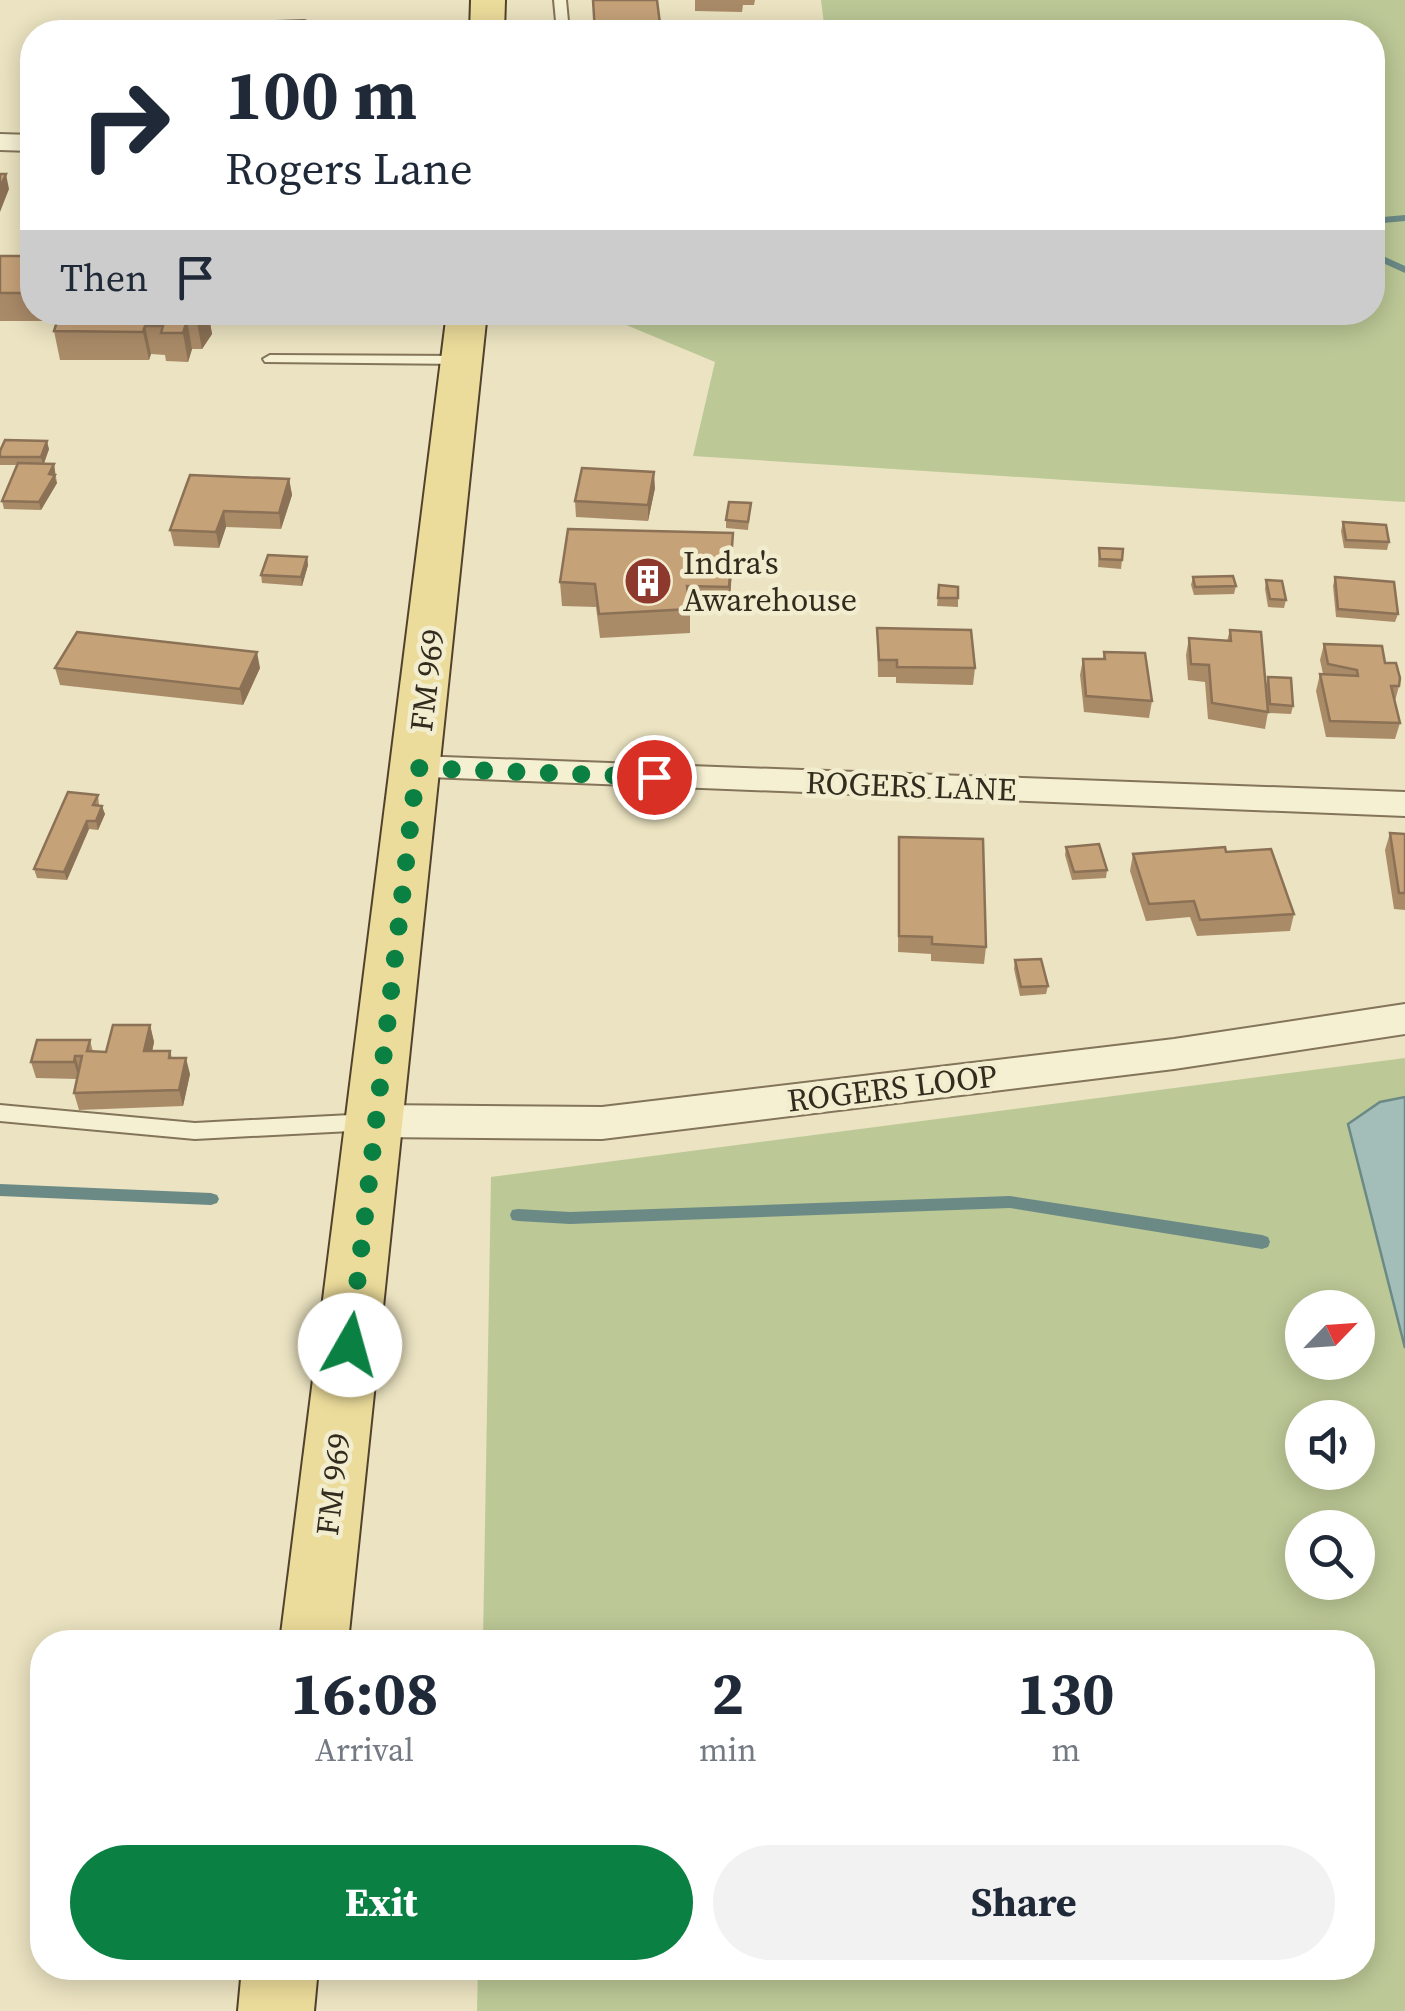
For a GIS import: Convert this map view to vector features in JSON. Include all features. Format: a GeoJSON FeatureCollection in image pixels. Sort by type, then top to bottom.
{"type":"FeatureCollection","features":[{"type":"Feature","properties":{"kind":"main road","name":"FM 969"},"geometry":{"type":"LineString","coordinates":[[315,1630],[466,336]]}},
{"type":"Feature","properties":{"kind":"main road"},"geometry":{"type":"LineString","coordinates":[[276,2011],[279,1980]]}},
{"type":"Feature","properties":{"kind":"street","name":"ROGERS LANE"},"geometry":{"type":"LineString","coordinates":[[417,768],[1405,804]]}},
{"type":"Feature","properties":{"kind":"street","name":"ROGERS LOOP"},"geometry":{"type":"LineString","coordinates":[[377,1122],[602,1123],[1174,1054],[1405,1019]]}},
{"type":"Feature","properties":{"kind":"lane"},"geometry":{"type":"LineString","coordinates":[[270,359],[466,336]]}},
{"type":"Feature","properties":{"kind":"lane"},"geometry":{"type":"LineString","coordinates":[[0,1113],[194,1131],[377,1122]]}},
{"type":"Feature","properties":{"kind":"green space"},"geometry":{"type":"Polygon","coordinates":[[[821,0],[1405,0],[1405,502],[693,456],[715,362],[626,325],[1385,325],[1385,20],[824,20],[821,0]]]}},
{"type":"Feature","properties":{"kind":"green space"},"geometry":{"type":"Polygon","coordinates":[[[1405,1058],[1405,2011],[477,2011],[478,1980],[1375,1980],[1375,1630],[483,1630],[491,1177],[1405,1058]]]}},
{"type":"Feature","properties":{"kind":"water"},"geometry":{"type":"Polygon","coordinates":[[[1405,1097],[1405,1348],[1348,1124],[1380,1102],[1405,1097]]]}},
{"type":"Feature","properties":{"kind":"building"},"geometry":{"type":"Polygon","coordinates":[[[593,0],[657,0],[660,20],[594,20],[593,0]]]}},
{"type":"Feature","properties":{"kind":"building"},"geometry":{"type":"Polygon","coordinates":[[[0,256],[20,256],[20,293],[0,293],[0,256]]]}},
{"type":"Feature","properties":{"kind":"building"},"geometry":{"type":"Polygon","coordinates":[[[56,325],[185,325],[183,333],[161,333],[163,326],[145,326],[143,332],[54,331],[56,325]]]}},
{"type":"Feature","properties":{"kind":"building"},"geometry":{"type":"Polygon","coordinates":[[[5,440],[47,441],[41,457],[0,457],[5,440]]]}},
{"type":"Feature","properties":{"kind":"building"},"geometry":{"type":"Polygon","coordinates":[[[18,463],[54,464],[49,474],[55,475],[39,502],[2,501],[18,463]]]}},
{"type":"Feature","properties":{"kind":"building"},"geometry":{"type":"Polygon","coordinates":[[[582,468],[654,472],[648,505],[575,501],[582,468]]]}},
{"type":"Feature","properties":{"kind":"building"},"geometry":{"type":"Polygon","coordinates":[[[190,475],[289,479],[279,513],[224,511],[216,532],[170,530],[190,475]]]}},
{"type":"Feature","properties":{"kind":"building"},"geometry":{"type":"Polygon","coordinates":[[[729,502],[751,503],[748,522],[726,520],[729,502]]]}},
{"type":"Feature","properties":{"kind":"building"},"geometry":{"type":"Polygon","coordinates":[[[1343,522],[1386,525],[1389,542],[1346,540],[1343,522]]]}},
{"type":"Feature","properties":{"kind":"building","name":"Indra's Awarehouse"},"geometry":{"type":"Polygon","coordinates":[[[568,529],[733,533],[729,587],[687,586],[690,609],[599,614],[595,584],[560,582],[568,529]]]}},
{"type":"Feature","properties":{"kind":"building"},"geometry":{"type":"Polygon","coordinates":[[[1099,548],[1123,549],[1122,560],[1100,559],[1099,548]]]}},
{"type":"Feature","properties":{"kind":"building"},"geometry":{"type":"Polygon","coordinates":[[[268,555],[307,557],[301,577],[261,575],[268,555]]]}},
{"type":"Feature","properties":{"kind":"building"},"geometry":{"type":"Polygon","coordinates":[[[1233,576],[1236,586],[1195,587],[1193,577],[1233,576]]]}},
{"type":"Feature","properties":{"kind":"building"},"geometry":{"type":"Polygon","coordinates":[[[1335,577],[1394,582],[1398,614],[1338,609],[1335,577]]]}},
{"type":"Feature","properties":{"kind":"building"},"geometry":{"type":"Polygon","coordinates":[[[1266,580],[1282,581],[1286,600],[1270,599],[1266,580]]]}},
{"type":"Feature","properties":{"kind":"building"},"geometry":{"type":"Polygon","coordinates":[[[939,585],[958,587],[958,598],[938,598],[939,585]]]}},
{"type":"Feature","properties":{"kind":"building"},"geometry":{"type":"Polygon","coordinates":[[[877,628],[971,630],[975,668],[897,667],[897,660],[879,660],[877,628]]]}},
{"type":"Feature","properties":{"kind":"building"},"geometry":{"type":"Polygon","coordinates":[[[1230,630],[1261,632],[1268,712],[1212,703],[1209,665],[1191,664],[1189,638],[1231,641],[1230,630]]]}},
{"type":"Feature","properties":{"kind":"building"},"geometry":{"type":"Polygon","coordinates":[[[77,632],[257,652],[240,689],[55,668],[77,632]]]}},
{"type":"Feature","properties":{"kind":"building"},"geometry":{"type":"Polygon","coordinates":[[[1324,644],[1382,646],[1385,663],[1396,663],[1400,678],[1399,686],[1391,686],[1400,723],[1330,721],[1320,674],[1358,676],[1357,670],[1328,664],[1324,644]]]}},
{"type":"Feature","properties":{"kind":"building"},"geometry":{"type":"Polygon","coordinates":[[[1104,652],[1145,653],[1152,701],[1086,696],[1083,659],[1105,659],[1104,652]]]}},
{"type":"Feature","properties":{"kind":"building"},"geometry":{"type":"Polygon","coordinates":[[[1268,677],[1291,678],[1293,706],[1270,704],[1268,677]]]}},
{"type":"Feature","properties":{"kind":"building"},"geometry":{"type":"Polygon","coordinates":[[[68,792],[98,795],[93,805],[102,806],[96,821],[87,821],[64,872],[34,869],[68,792]]]}},
{"type":"Feature","properties":{"kind":"building"},"geometry":{"type":"Polygon","coordinates":[[[1390,833],[1405,834],[1405,893],[1399,893],[1390,833]]]}},
{"type":"Feature","properties":{"kind":"building"},"geometry":{"type":"Polygon","coordinates":[[[899,837],[983,839],[986,947],[932,944],[932,937],[899,936],[899,837]]]}},
{"type":"Feature","properties":{"kind":"building"},"geometry":{"type":"Polygon","coordinates":[[[1099,844],[1107,870],[1074,872],[1066,847],[1099,844]]]}},
{"type":"Feature","properties":{"kind":"building"},"geometry":{"type":"Polygon","coordinates":[[[1225,847],[1226,852],[1271,849],[1294,914],[1200,920],[1194,901],[1149,904],[1133,854],[1225,847]]]}},
{"type":"Feature","properties":{"kind":"building"},"geometry":{"type":"Polygon","coordinates":[[[1041,959],[1048,986],[1021,987],[1015,960],[1041,959]]]}},
{"type":"Feature","properties":{"kind":"building"},"geometry":{"type":"Polygon","coordinates":[[[113,1025],[150,1025],[144,1051],[170,1051],[169,1058],[186,1058],[179,1090],[74,1093],[82,1056],[75,1056],[74,1062],[31,1062],[37,1040],[90,1040],[87,1051],[106,1052],[113,1025]]]}},
{"type":"Feature","properties":{"kind":"waterway"},"geometry":{"type":"LineString","coordinates":[[1385,220],[1405,218]]}},
{"type":"Feature","properties":{"kind":"waterway"},"geometry":{"type":"LineString","coordinates":[[1385,260],[1405,270]]}},
{"type":"Feature","properties":{"kind":"waterway"},"geometry":{"type":"LineString","coordinates":[[0,1190],[211,1199]]}},
{"type":"Feature","properties":{"kind":"waterway"},"geometry":{"type":"LineString","coordinates":[[518,1215],[570,1218],[1010,1202],[1262,1242]]}},
{"type":"Feature","properties":{"kind":"place","name":"Indra's Awarehouse"},"geometry":{"type":"Point","coordinates":[648,581]}},
{"type":"Feature","properties":{"kind":"route"},"geometry":{"type":"LineString","coordinates":[[350,1345],[417,768],[654,777]]}}]}
